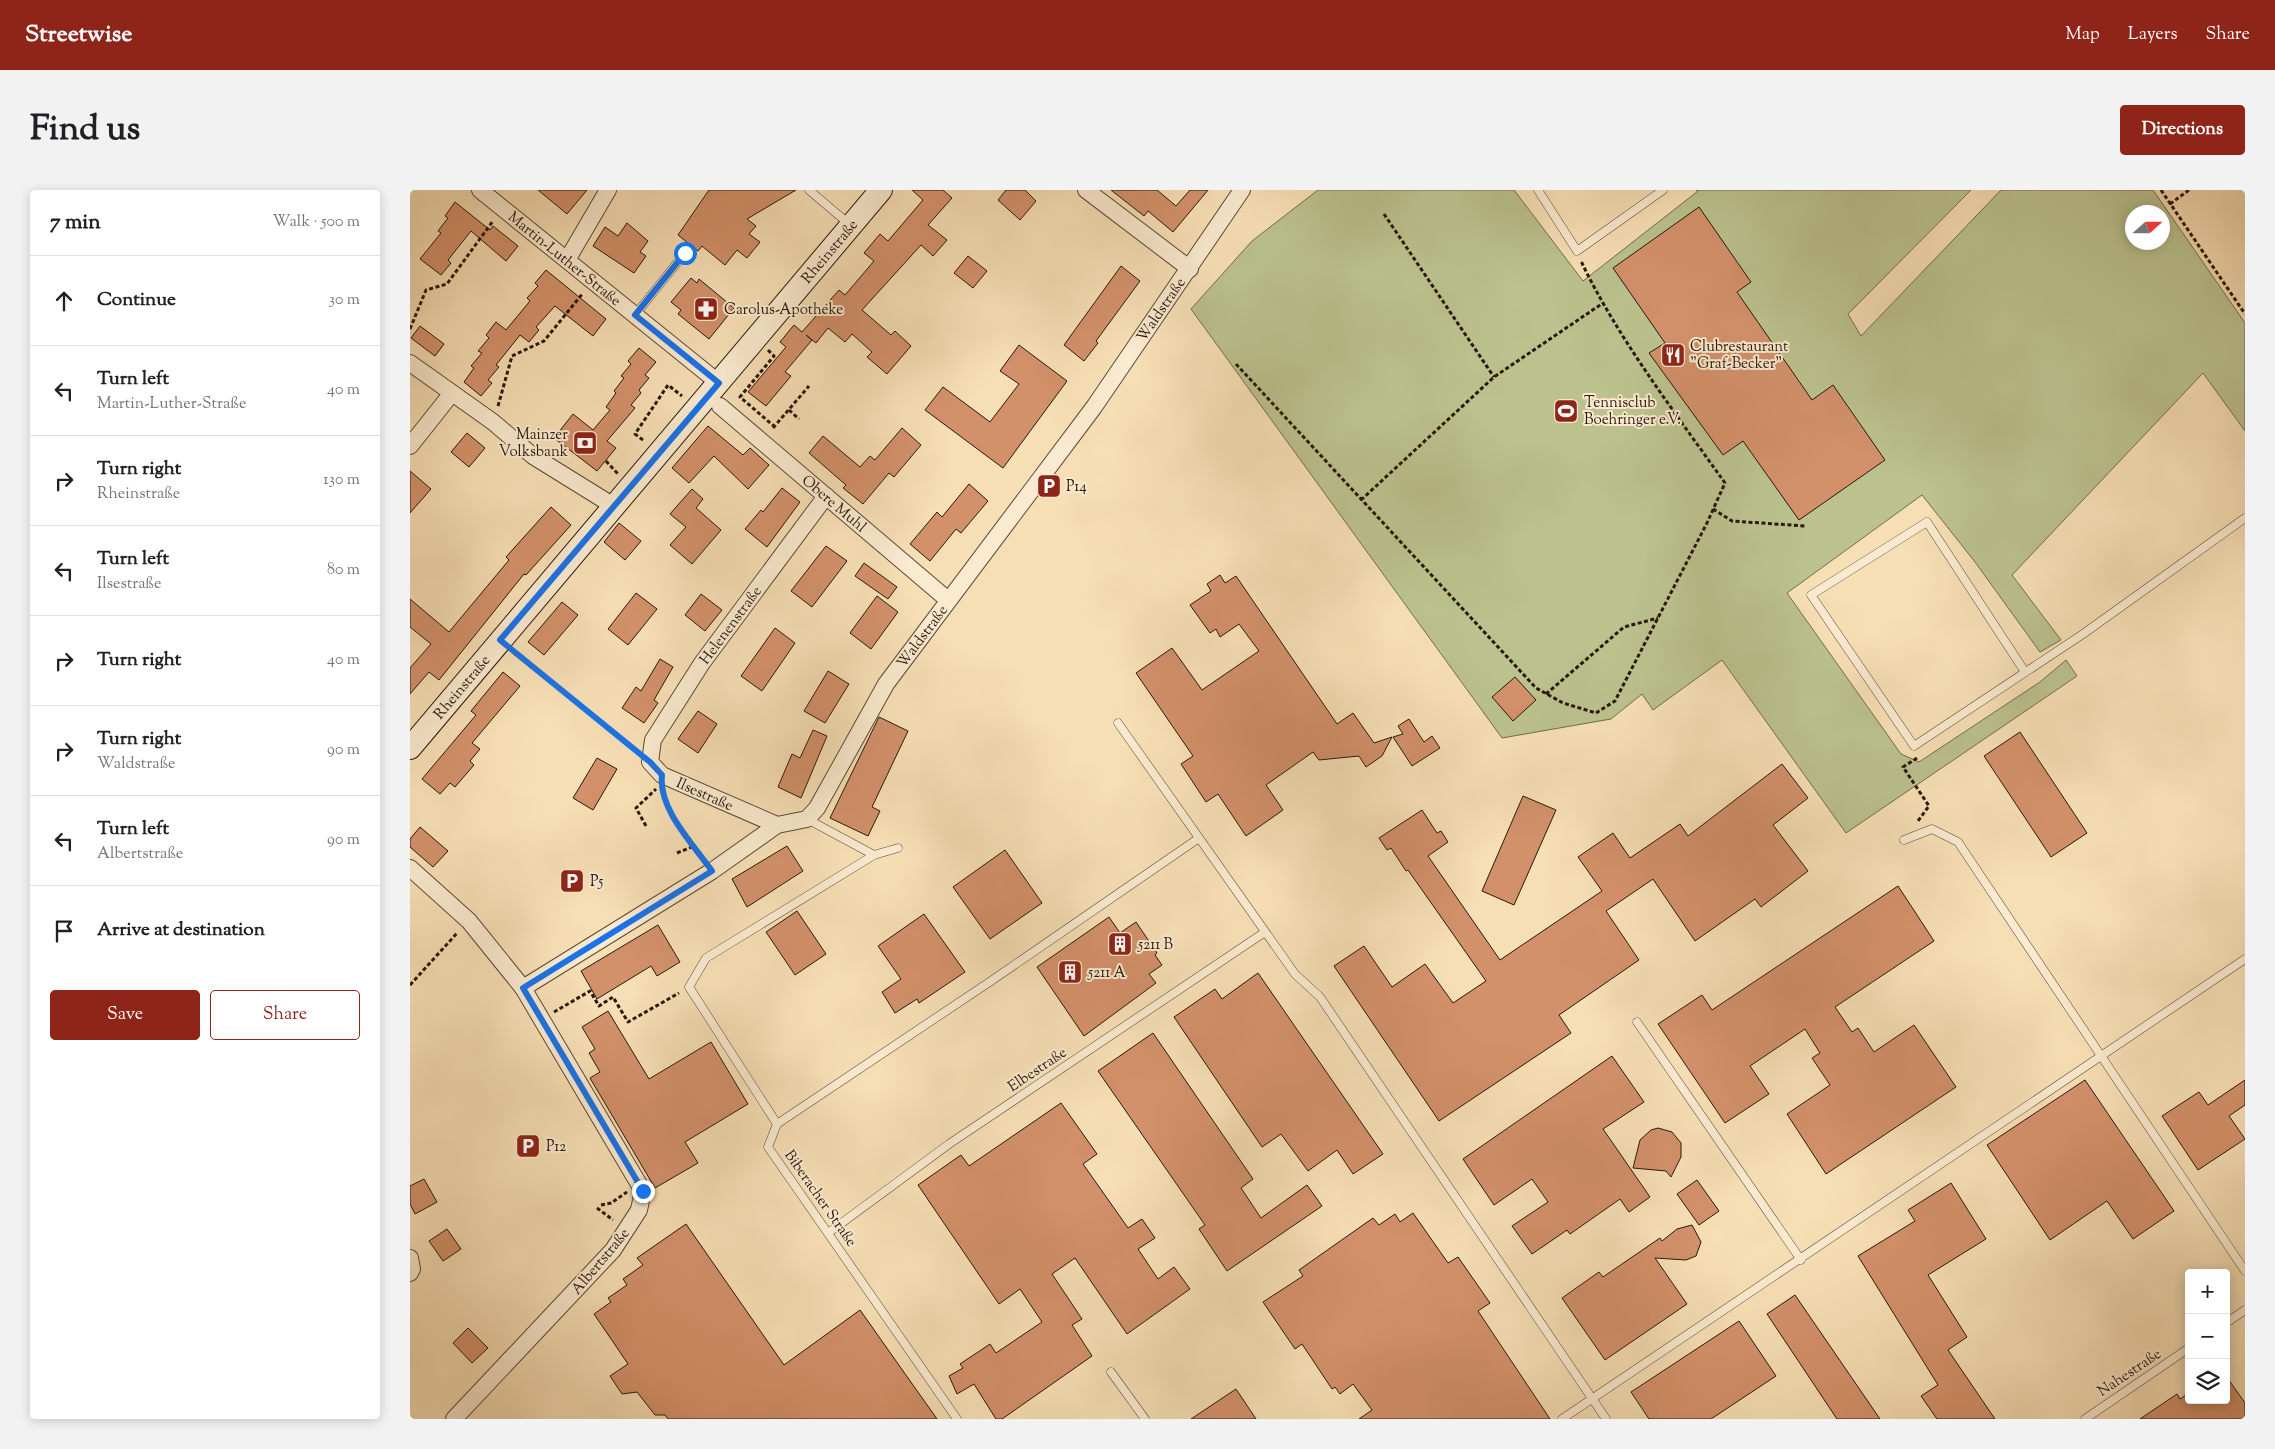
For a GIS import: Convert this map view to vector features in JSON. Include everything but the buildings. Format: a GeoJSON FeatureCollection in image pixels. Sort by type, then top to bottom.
{"type":"FeatureCollection","features":[{"type":"Feature","properties":{"kind":"main road","name":"Rheinstraße"},"geometry":{"type":"LineString","coordinates":[[410,748],[881,190]]}},
{"type":"Feature","properties":{"kind":"street","name":"Martin-Luther-Straße"},"geometry":{"type":"LineString","coordinates":[[480,190],[719,383]]}},
{"type":"Feature","properties":{"kind":"street"},"geometry":{"type":"LineString","coordinates":[[567,260],[608,190]]}},
{"type":"Feature","properties":{"kind":"street"},"geometry":{"type":"LineString","coordinates":[[1086,190],[1190,269]]}},
{"type":"Feature","properties":{"kind":"street","name":"Waldstraße"},"geometry":{"type":"LineString","coordinates":[[807,819],[818,808],[886,684],[1094,407],[1190,269],[1242,190]]}},
{"type":"Feature","properties":{"kind":"street"},"geometry":{"type":"LineString","coordinates":[[410,363],[493,422],[533,456],[596,494],[613,508]]}},
{"type":"Feature","properties":{"kind":"street"},"geometry":{"type":"LineString","coordinates":[[410,446],[452,393]]}},
{"type":"Feature","properties":{"kind":"street","name":"Obere Muhl"},"geometry":{"type":"LineString","coordinates":[[720,406],[948,600]]}},
{"type":"Feature","properties":{"kind":"street","name":"Helenenstraße"},"geometry":{"type":"LineString","coordinates":[[650,762],[653,740],[702,663],[826,496]]}},
{"type":"Feature","properties":{"kind":"street","name":"Ilsestraße"},"geometry":{"type":"LineString","coordinates":[[650,762],[662,775],[777,825]]}},
{"type":"Feature","properties":{"kind":"street"},"geometry":{"type":"LineString","coordinates":[[523,988],[712,871],[777,825],[807,819]]}},
{"type":"Feature","properties":{"kind":"street"},"geometry":{"type":"LineString","coordinates":[[410,868],[469,921],[523,988],[640,1183]]}},
{"type":"Feature","properties":{"kind":"street","name":"Albertstraße"},"geometry":{"type":"LineString","coordinates":[[454,1419],[613,1250],[627,1232],[643,1201],[643,1191],[640,1183]]}},
{"type":"Feature","properties":{"kind":"lane"},"geometry":{"type":"LineString","coordinates":[[808,190],[851,226]]}},
{"type":"Feature","properties":{"kind":"lane"},"geometry":{"type":"LineString","coordinates":[[1538,190],[1577,251],[1663,190]]}},
{"type":"Feature","properties":{"kind":"lane"},"geometry":{"type":"LineString","coordinates":[[635,315],[685,253]]}},
{"type":"Feature","properties":{"kind":"lane"},"geometry":{"type":"LineString","coordinates":[[2025,672],[1927,522],[1810,595],[1914,746],[2025,672],[2082,634],[2245,518]]}},
{"type":"Feature","properties":{"kind":"lane"},"geometry":{"type":"LineString","coordinates":[[1118,722],[1295,974],[1320,996],[1606,1419]]}},
{"type":"Feature","properties":{"kind":"lane"},"geometry":{"type":"LineString","coordinates":[[807,819],[874,855]]}},
{"type":"Feature","properties":{"kind":"lane"},"geometry":{"type":"LineString","coordinates":[[1904,840],[1932,830],[1958,842],[2245,1271]]}},
{"type":"Feature","properties":{"kind":"lane"},"geometry":{"type":"LineString","coordinates":[[898,848],[874,855],[706,958],[689,987],[776,1124],[991,981],[1199,838]]}},
{"type":"Feature","properties":{"kind":"lane","name":"Elbestraße"},"geometry":{"type":"LineString","coordinates":[[828,1233],[949,1144],[1265,932]]}},
{"type":"Feature","properties":{"kind":"lane"},"geometry":{"type":"LineString","coordinates":[[1562,1419],[1801,1260],[2245,959]]}},
{"type":"Feature","properties":{"kind":"lane"},"geometry":{"type":"LineString","coordinates":[[1637,1022],[1801,1260]]}},
{"type":"Feature","properties":{"kind":"lane","name":"Biberacher Straße"},"geometry":{"type":"LineString","coordinates":[[776,1124],[768,1146],[957,1419]]}},
{"type":"Feature","properties":{"kind":"lane"},"geometry":{"type":"LineString","coordinates":[[2230,1320],[2245,1310]]}},
{"type":"Feature","properties":{"kind":"lane","name":"Nahestraße"},"geometry":{"type":"LineString","coordinates":[[2085,1419],[2185,1351]]}},
{"type":"Feature","properties":{"kind":"lane"},"geometry":{"type":"LineString","coordinates":[[1111,1372],[1145,1419]]}},
{"type":"Feature","properties":{"kind":"path"},"geometry":{"type":"LineString","coordinates":[[2161,190],[2245,314]]}},
{"type":"Feature","properties":{"kind":"path"},"geometry":{"type":"LineString","coordinates":[[2170,204],[2189,190]]}},
{"type":"Feature","properties":{"kind":"path"},"geometry":{"type":"LineString","coordinates":[[410,329],[426,290],[447,284],[502,208]]}},
{"type":"Feature","properties":{"kind":"path"},"geometry":{"type":"LineString","coordinates":[[1384,214],[1494,377]]}},
{"type":"Feature","properties":{"kind":"path"},"geometry":{"type":"LineString","coordinates":[[1236,364],[1536,688],[1563,703],[1596,713],[1615,701],[1725,483],[1603,303],[1577,251]]}},
{"type":"Feature","properties":{"kind":"path"},"geometry":{"type":"LineString","coordinates":[[493,422],[512,356],[544,341],[592,281]]}},
{"type":"Feature","properties":{"kind":"path"},"geometry":{"type":"LineString","coordinates":[[1362,500],[1494,377],[1603,303]]}},
{"type":"Feature","properties":{"kind":"path"},"geometry":{"type":"LineString","coordinates":[[774,356],[740,396],[775,427]]}},
{"type":"Feature","properties":{"kind":"path"},"geometry":{"type":"LineString","coordinates":[[643,440],[635,434],[668,385],[682,396]]}},
{"type":"Feature","properties":{"kind":"path"},"geometry":{"type":"LineString","coordinates":[[762,442],[809,386]]}},
{"type":"Feature","properties":{"kind":"path"},"geometry":{"type":"LineString","coordinates":[[789,410],[799,419]]}},
{"type":"Feature","properties":{"kind":"path"},"geometry":{"type":"LineString","coordinates":[[606,461],[622,478]]}},
{"type":"Feature","properties":{"kind":"path"},"geometry":{"type":"LineString","coordinates":[[1713,509],[1732,521],[1805,526]]}},
{"type":"Feature","properties":{"kind":"path"},"geometry":{"type":"LineString","coordinates":[[1546,694],[1624,627],[1658,618]]}},
{"type":"Feature","properties":{"kind":"path"},"geometry":{"type":"LineString","coordinates":[[500,640],[650,762]]}},
{"type":"Feature","properties":{"kind":"path"},"geometry":{"type":"LineString","coordinates":[[1904,840],[1929,806],[1903,768],[1920,755],[1914,746]]}},
{"type":"Feature","properties":{"kind":"path"},"geometry":{"type":"LineString","coordinates":[[646,826],[636,808],[661,785],[670,812],[712,871]]}},
{"type":"Feature","properties":{"kind":"path"},"geometry":{"type":"LineString","coordinates":[[677,853],[694,846]]}},
{"type":"Feature","properties":{"kind":"path"},"geometry":{"type":"LineString","coordinates":[[410,985],[469,921]]}},
{"type":"Feature","properties":{"kind":"path"},"geometry":{"type":"LineString","coordinates":[[550,1015],[590,991],[599,1006],[613,998],[628,1022],[689,987]]}},
{"type":"Feature","properties":{"kind":"path"},"geometry":{"type":"LineString","coordinates":[[601,1204],[611,1203],[640,1183]]}},
{"type":"Feature","properties":{"kind":"green space","name":"Tennisclub Boehringer e.V."},"geometry":{"type":"Polygon","coordinates":[[[1318,190],[1514,190],[1583,281],[1698,191],[1696,190],[1971,190],[1848,314],[1861,336],[2001,190],[2153,190],[2163,205],[2125,205],[2125,250],[2170,250],[2170,215],[2245,323],[2245,431],[2203,373],[2012,575],[2061,640],[2040,652],[1975,562],[1922,495],[1787,593],[1901,754],[1919,762],[2040,682],[2066,660],[2077,676],[1846,833],[1722,660],[1653,710],[1642,694],[1611,719],[1502,738],[1191,309],[1252,241],[1318,190]]]}},
{"type":"Feature","properties":{"kind":"place","name":"Carolus-Apotheke"},"geometry":{"type":"Point","coordinates":[706,309]}},
{"type":"Feature","properties":{"kind":"place","name":"Clubrestaurant \"Graf-Becker\""},"geometry":{"type":"Point","coordinates":[1673,355]}},
{"type":"Feature","properties":{"kind":"place","name":"Tennisclub Boehringer e.V."},"geometry":{"type":"Point","coordinates":[1566,411]}},
{"type":"Feature","properties":{"kind":"place","name":"Mainzer Volksbank"},"geometry":{"type":"Point","coordinates":[585,443]}},
{"type":"Feature","properties":{"kind":"place","name":"P14"},"geometry":{"type":"Point","coordinates":[1049,486]}},
{"type":"Feature","properties":{"kind":"place","name":"P5"},"geometry":{"type":"Point","coordinates":[572,881]}},
{"type":"Feature","properties":{"kind":"place","name":"5211 B"},"geometry":{"type":"Point","coordinates":[1120,944]}},
{"type":"Feature","properties":{"kind":"place","name":"5211 A"},"geometry":{"type":"Point","coordinates":[1070,972]}},
{"type":"Feature","properties":{"kind":"place","name":"P12"},"geometry":{"type":"Point","coordinates":[528,1146]}},
{"type":"Feature","properties":{"kind":"route"},"geometry":{"type":"LineString","coordinates":[[643,1191],[523,988],[712,871],[670,812],[661,785],[662,775],[650,762],[500,640],[719,383],[635,315],[685,253]]}}]}
